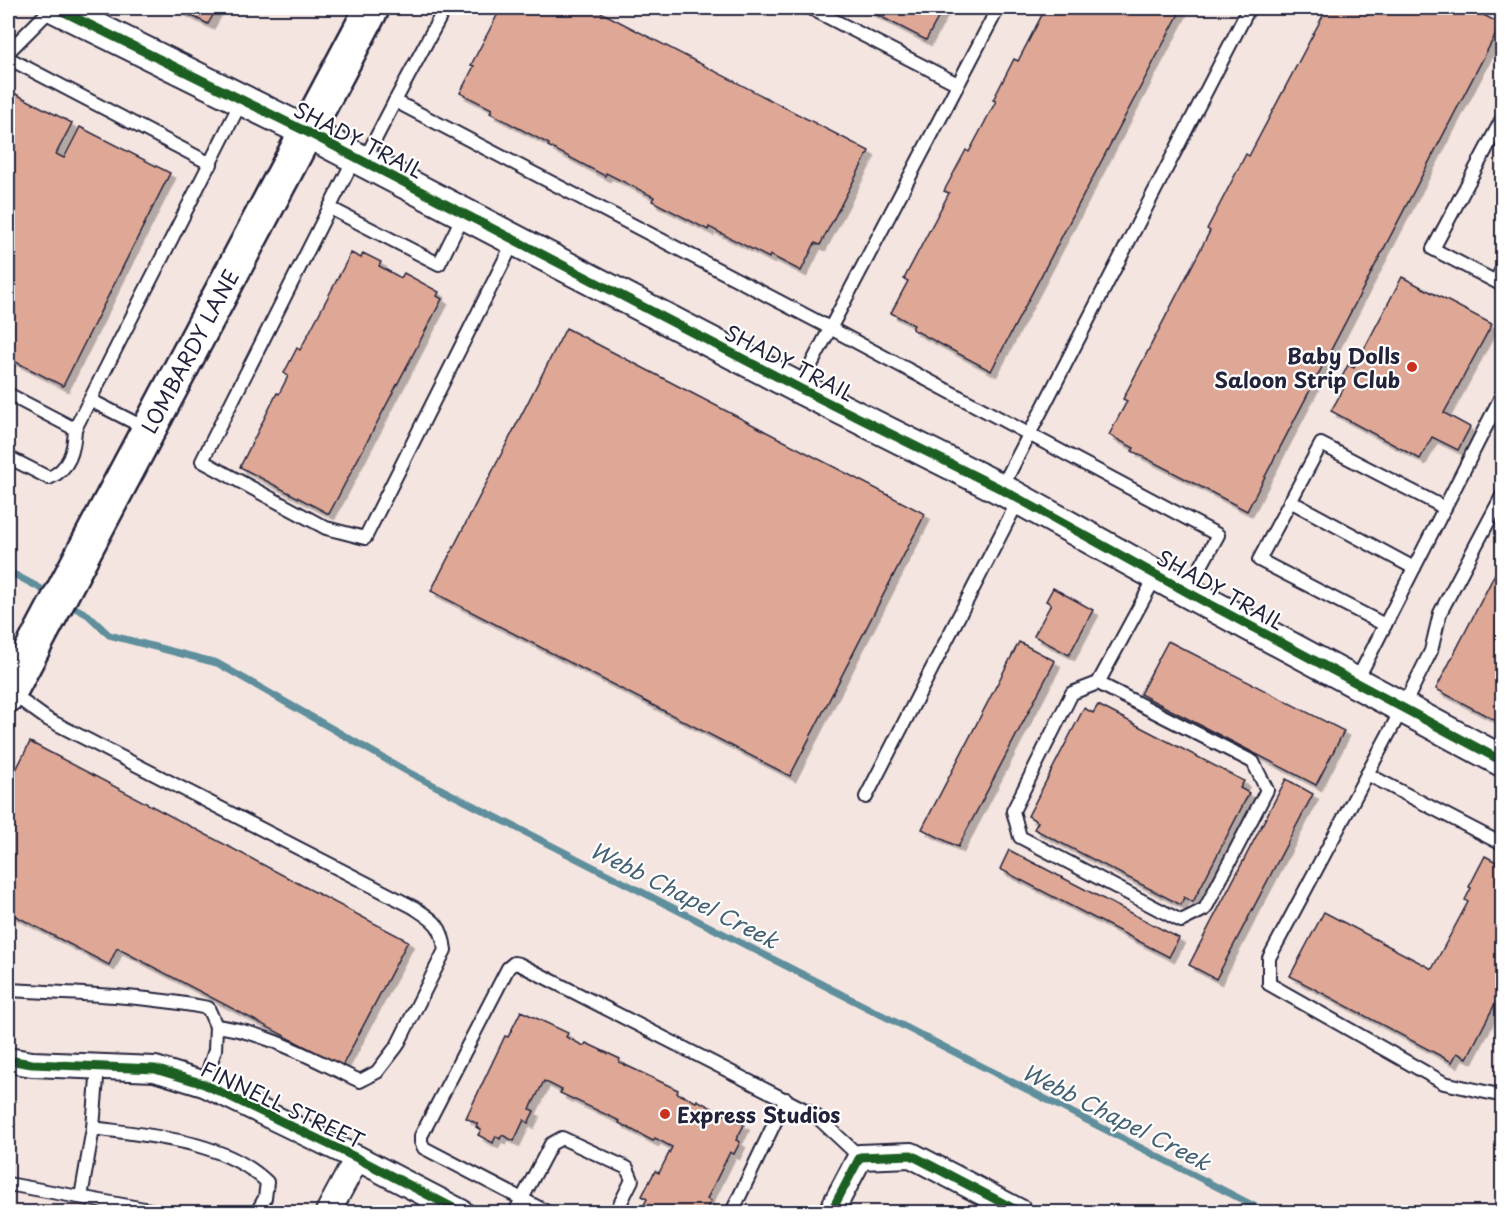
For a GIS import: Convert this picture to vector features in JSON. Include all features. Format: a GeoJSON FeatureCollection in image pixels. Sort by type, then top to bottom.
{"type":"FeatureCollection","features":[{"type":"Feature","properties":{"kind":"main road","name":"LOMBARDY LANE"},"geometry":{"type":"LineString","coordinates":[[8,692],[372,8]]}},
{"type":"Feature","properties":{"kind":"street","name":"SHADY TRAIL"},"geometry":{"type":"LineString","coordinates":[[54,8],[307,132],[799,388],[1010,494],[1355,683],[1503,761]]}},
{"type":"Feature","properties":{"kind":"street","name":"FINNELL STREET"},"geometry":{"type":"LineString","coordinates":[[8,1060],[32,1064],[155,1069],[204,1084],[357,1158],[460,1212]]}},
{"type":"Feature","properties":{"kind":"street"},"geometry":{"type":"LineString","coordinates":[[831,1212],[860,1157],[911,1155],[1020,1212]]}},
{"type":"Feature","properties":{"kind":"street"},"geometry":{"type":"LineString","coordinates":[[328,1212],[357,1158]]}},
{"type":"Feature","properties":{"kind":"lane"},"geometry":{"type":"LineString","coordinates":[[8,52],[54,8]]}},
{"type":"Feature","properties":{"kind":"lane"},"geometry":{"type":"LineString","coordinates":[[445,8],[395,100],[330,208],[202,461],[326,528],[365,538],[514,240]]}},
{"type":"Feature","properties":{"kind":"lane"},"geometry":{"type":"LineString","coordinates":[[810,8],[958,84]]}},
{"type":"Feature","properties":{"kind":"lane"},"geometry":{"type":"LineString","coordinates":[[799,388],[998,8]]}},
{"type":"Feature","properties":{"kind":"lane"},"geometry":{"type":"LineString","coordinates":[[866,797],[1010,494],[1028,434],[1249,8]]}},
{"type":"Feature","properties":{"kind":"lane"},"geometry":{"type":"LineString","coordinates":[[8,58],[211,164]]}},
{"type":"Feature","properties":{"kind":"lane"},"geometry":{"type":"LineString","coordinates":[[8,457],[49,478],[61,473],[74,447],[75,429],[243,100]]}},
{"type":"Feature","properties":{"kind":"lane"},"geometry":{"type":"LineString","coordinates":[[395,100],[1218,535],[1187,592]]}},
{"type":"Feature","properties":{"kind":"lane"},"geometry":{"type":"LineString","coordinates":[[1503,119],[1433,249],[1499,283],[1503,269]]}},
{"type":"Feature","properties":{"kind":"lane"},"geometry":{"type":"LineString","coordinates":[[330,208],[439,264],[464,214]]}},
{"type":"Feature","properties":{"kind":"lane"},"geometry":{"type":"LineString","coordinates":[[8,394],[75,429]]}},
{"type":"Feature","properties":{"kind":"lane"},"geometry":{"type":"LineString","coordinates":[[1355,683],[1503,395]]}},
{"type":"Feature","properties":{"kind":"lane"},"geometry":{"type":"LineString","coordinates":[[90,400],[148,429]]}},
{"type":"Feature","properties":{"kind":"lane"},"geometry":{"type":"LineString","coordinates":[[1385,625],[1259,560],[1321,444],[1445,508]]}},
{"type":"Feature","properties":{"kind":"lane"},"geometry":{"type":"LineString","coordinates":[[1503,496],[1440,613],[1431,651],[1269,958],[1269,984],[1444,1083],[1498,1095],[1503,1089]]}},
{"type":"Feature","properties":{"kind":"lane"},"geometry":{"type":"LineString","coordinates":[[1290,501],[1414,568]]}},
{"type":"Feature","properties":{"kind":"lane"},"geometry":{"type":"LineString","coordinates":[[1098,683],[1253,762],[1267,790],[1205,909],[1180,921],[1020,837],[1013,811],[1072,693],[1098,683],[1156,575]]}},
{"type":"Feature","properties":{"kind":"lane"},"geometry":{"type":"LineString","coordinates":[[8,692],[46,719],[412,907],[434,921],[443,934],[445,950],[397,1046],[376,1072],[360,1081],[240,1029],[216,1026]]}},
{"type":"Feature","properties":{"kind":"lane"},"geometry":{"type":"LineString","coordinates":[[1367,774],[1503,844]]}},
{"type":"Feature","properties":{"kind":"lane"},"geometry":{"type":"LineString","coordinates":[[547,1212],[424,1148],[421,1142],[421,1136],[502,978],[514,963],[815,1114],[860,1157]]}},
{"type":"Feature","properties":{"kind":"lane"},"geometry":{"type":"LineString","coordinates":[[8,992],[11,990],[116,997],[182,1003],[208,1008],[216,1026],[215,1050],[204,1084]]}},
{"type":"Feature","properties":{"kind":"lane"},"geometry":{"type":"LineString","coordinates":[[81,1197],[93,1128],[98,1066]]}},
{"type":"Feature","properties":{"kind":"lane"},"geometry":{"type":"LineString","coordinates":[[732,1212],[786,1099]]}},
{"type":"Feature","properties":{"kind":"lane"},"geometry":{"type":"LineString","coordinates":[[93,1128],[180,1140],[252,1168],[267,1182],[265,1198],[257,1212]]}},
{"type":"Feature","properties":{"kind":"lane"},"geometry":{"type":"LineString","coordinates":[[515,1212],[551,1144],[562,1138],[627,1168],[632,1180],[616,1212]]}},
{"type":"Feature","properties":{"kind":"lane"},"geometry":{"type":"LineString","coordinates":[[8,1184],[161,1212]]}},
{"type":"Feature","properties":{"kind":"building"},"geometry":{"type":"Polygon","coordinates":[[[176,8],[217,8],[208,24],[176,8]]]}},
{"type":"Feature","properties":{"kind":"building"},"geometry":{"type":"Polygon","coordinates":[[[501,8],[593,8],[869,151],[820,245],[815,243],[801,271],[770,255],[769,258],[709,227],[708,230],[652,201],[654,197],[606,173],[605,176],[548,146],[549,144],[490,113],[492,109],[460,93],[474,66],[471,65],[501,8]]]}},
{"type":"Feature","properties":{"kind":"building"},"geometry":{"type":"Polygon","coordinates":[[[864,8],[947,8],[943,9],[926,40],[864,8]]]}},
{"type":"Feature","properties":{"kind":"building"},"geometry":{"type":"Polygon","coordinates":[[[1041,8],[1182,8],[991,371],[912,329],[914,325],[891,313],[908,281],[904,279],[949,193],[944,191],[966,150],[969,152],[996,101],[993,100],[1014,59],[1018,61],[1043,13],[1039,11],[1041,8]]]}},
{"type":"Feature","properties":{"kind":"building"},"geometry":{"type":"Polygon","coordinates":[[[1327,8],[1470,8],[1501,24],[1247,511],[1132,451],[1134,448],[1109,435],[1127,401],[1123,399],[1210,231],[1207,229],[1246,154],[1249,156],[1327,8]]]}},
{"type":"Feature","properties":{"kind":"building"},"geometry":{"type":"Polygon","coordinates":[[[8,90],[72,123],[56,154],[64,158],[80,127],[170,173],[63,386],[8,358],[8,90]]]}},
{"type":"Feature","properties":{"kind":"building"},"geometry":{"type":"Polygon","coordinates":[[[351,253],[361,258],[363,253],[381,262],[379,266],[401,278],[404,273],[439,292],[437,296],[442,299],[329,514],[240,467],[288,376],[284,373],[297,348],[300,350],[351,253]]]}},
{"type":"Feature","properties":{"kind":"building","name":"Baby Dolls Saloon Strip Club"},"geometry":{"type":"Polygon","coordinates":[[[1402,277],[1492,324],[1444,413],[1470,427],[1458,450],[1432,437],[1420,459],[1331,411],[1345,386],[1339,383],[1348,365],[1354,368],[1402,277]]]}},
{"type":"Feature","properties":{"kind":"building"},"geometry":{"type":"Polygon","coordinates":[[[566,328],[925,514],[790,776],[431,591],[566,328]]]}},
{"type":"Feature","properties":{"kind":"building"},"geometry":{"type":"Polygon","coordinates":[[[1496,572],[1502,575],[1502,724],[1436,689],[1496,572]]]}},
{"type":"Feature","properties":{"kind":"building"},"geometry":{"type":"Polygon","coordinates":[[[1053,588],[1093,610],[1069,655],[1034,636],[1051,604],[1046,601],[1053,588]]]}},
{"type":"Feature","properties":{"kind":"building"},"geometry":{"type":"Polygon","coordinates":[[[1168,641],[1344,731],[1316,785],[1140,694],[1168,641]]]}},
{"type":"Feature","properties":{"kind":"building"},"geometry":{"type":"Polygon","coordinates":[[[1019,642],[1055,661],[958,847],[922,829],[1019,642]]]}},
{"type":"Feature","properties":{"kind":"building"},"geometry":{"type":"Polygon","coordinates":[[[1098,705],[1244,781],[1240,788],[1249,793],[1193,902],[1184,897],[1181,905],[1034,829],[1038,822],[1028,816],[1084,708],[1093,713],[1098,705]]]}},
{"type":"Feature","properties":{"kind":"building"},"geometry":{"type":"Polygon","coordinates":[[[30,742],[408,941],[342,1066],[117,948],[109,965],[8,912],[8,786],[30,742]]]}},
{"type":"Feature","properties":{"kind":"building"},"geometry":{"type":"Polygon","coordinates":[[[1286,779],[1313,794],[1216,979],[1189,965],[1286,779]]]}},
{"type":"Feature","properties":{"kind":"building"},"geometry":{"type":"Polygon","coordinates":[[[1009,850],[1179,938],[1169,957],[1000,869],[1009,850]]]}},
{"type":"Feature","properties":{"kind":"building"},"geometry":{"type":"Polygon","coordinates":[[[1485,856],[1502,865],[1502,990],[1467,1058],[1457,1053],[1452,1062],[1290,976],[1324,912],[1432,969],[1468,902],[1465,900],[1471,888],[1469,887],[1485,856]]]}},
{"type":"Feature","properties":{"kind":"building","name":"Express Studios"},"geometry":{"type":"Polygon","coordinates":[[[521,1011],[568,1033],[566,1037],[584,1046],[586,1043],[620,1059],[619,1062],[678,1090],[677,1093],[696,1102],[697,1100],[744,1125],[736,1140],[740,1142],[734,1154],[730,1152],[707,1199],[711,1201],[705,1212],[640,1212],[647,1199],[642,1196],[655,1171],[659,1173],[672,1147],[655,1138],[653,1141],[619,1123],[620,1121],[560,1093],[562,1090],[544,1081],[530,1109],[534,1111],[528,1123],[524,1120],[514,1141],[502,1135],[500,1139],[496,1136],[493,1143],[478,1135],[481,1130],[476,1127],[478,1124],[466,1118],[505,1036],[508,1037],[521,1011]]]}},
{"type":"Feature","properties":{"kind":"waterway"},"geometry":{"type":"LineString","coordinates":[[8,571],[51,594]]}},
{"type":"Feature","properties":{"kind":"waterway","name":"Webb Chapel Creek"},"geometry":{"type":"LineString","coordinates":[[66,603],[88,615],[109,635],[217,663],[408,772],[1266,1212]]}},
{"type":"Feature","properties":{"kind":"cycle path"},"geometry":{"type":"LineString","coordinates":[[56,8],[307,132],[799,388],[1001,489],[1502,761]]}},
{"type":"Feature","properties":{"kind":"cycle path"},"geometry":{"type":"LineString","coordinates":[[8,1060],[32,1064],[155,1069],[204,1084],[357,1158],[461,1212]]}},
{"type":"Feature","properties":{"kind":"cycle path"},"geometry":{"type":"LineString","coordinates":[[831,1212],[860,1157],[911,1155],[1020,1212]]}},
{"type":"Feature","properties":{"kind":"place","name":"Baby Dolls Saloon Strip Club"},"geometry":{"type":"Point","coordinates":[1412,367]}},
{"type":"Feature","properties":{"kind":"place","name":"Express Studios"},"geometry":{"type":"Point","coordinates":[665,1114]}}]}
